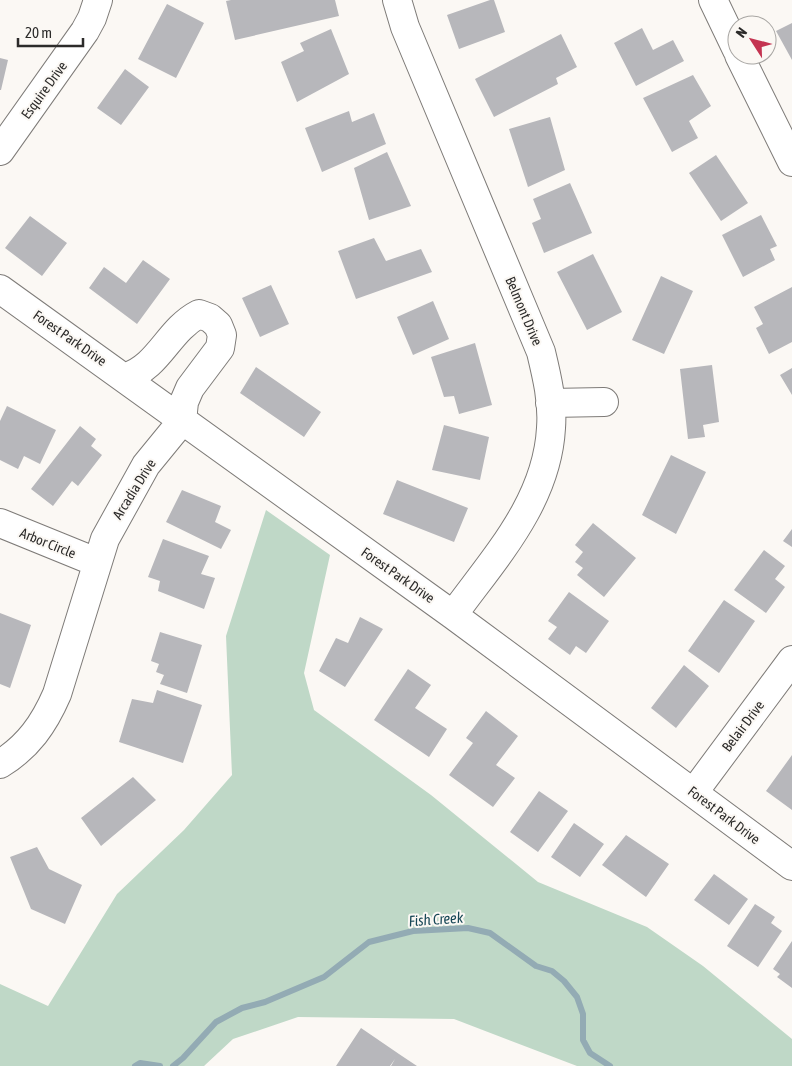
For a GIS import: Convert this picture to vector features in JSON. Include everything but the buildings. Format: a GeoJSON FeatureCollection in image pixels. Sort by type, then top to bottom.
{"type":"FeatureCollection","features":[{"type":"Feature","properties":{"kind":"street","name":"Esquire Drive"},"geometry":{"type":"LineString","coordinates":[[0,151],[85,31],[98,0]]}},
{"type":"Feature","properties":{"kind":"street","name":"Belmont Drive"},"geometry":{"type":"LineString","coordinates":[[397,0],[405,27],[541,352],[550,403],[549,447],[539,488],[519,524],[454,615]]}},
{"type":"Feature","properties":{"kind":"street"},"geometry":{"type":"LineString","coordinates":[[713,0],[727,29]]}},
{"type":"Feature","properties":{"kind":"street"},"geometry":{"type":"LineString","coordinates":[[745,65],[792,162]]}},
{"type":"Feature","properties":{"kind":"street","name":"Forest Park Drive"},"geometry":{"type":"LineString","coordinates":[[0,289],[126,377],[182,421],[454,615],[792,866]]}},
{"type":"Feature","properties":{"kind":"street","name":"Arcadia Drive"},"geometry":{"type":"LineString","coordinates":[[0,764],[24,746],[48,714],[57,694],[96,562],[116,517],[142,472],[182,421],[184,402],[190,388],[220,348],[222,335],[218,325],[210,318],[199,314],[188,320],[172,335],[149,366],[138,374],[126,377]]}},
{"type":"Feature","properties":{"kind":"street"},"geometry":{"type":"LineString","coordinates":[[550,403],[604,402]]}},
{"type":"Feature","properties":{"kind":"street","name":"Arbor Circle"},"geometry":{"type":"LineString","coordinates":[[0,523],[96,562]]}},
{"type":"Feature","properties":{"kind":"street","name":"Belair Drive"},"geometry":{"type":"LineString","coordinates":[[694,792],[792,660]]}},
{"type":"Feature","properties":{"kind":"green space"},"geometry":{"type":"Polygon","coordinates":[[[266,510],[330,555],[304,673],[314,710],[431,795],[538,882],[647,927],[703,966],[792,1039],[792,1066],[577,1066],[454,1019],[298,1017],[233,1039],[204,1066],[0,1066],[0,984],[48,1006],[117,894],[184,830],[232,775],[226,636],[266,510]]]}},
{"type":"Feature","properties":{"kind":"waterway","name":"Fish Creek"},"geometry":{"type":"LineString","coordinates":[[173,1066],[183,1058],[216,1022],[242,1008],[265,1002],[324,977],[369,942],[413,931],[468,928],[490,933],[536,966],[552,971],[564,981],[577,997],[583,1014],[583,1040],[590,1053],[610,1066]]}},
{"type":"Feature","properties":{"kind":"waterway","name":"Fish Creek"},"geometry":{"type":"LineString","coordinates":[[135,1066],[140,1063],[160,1066]]}}]}
